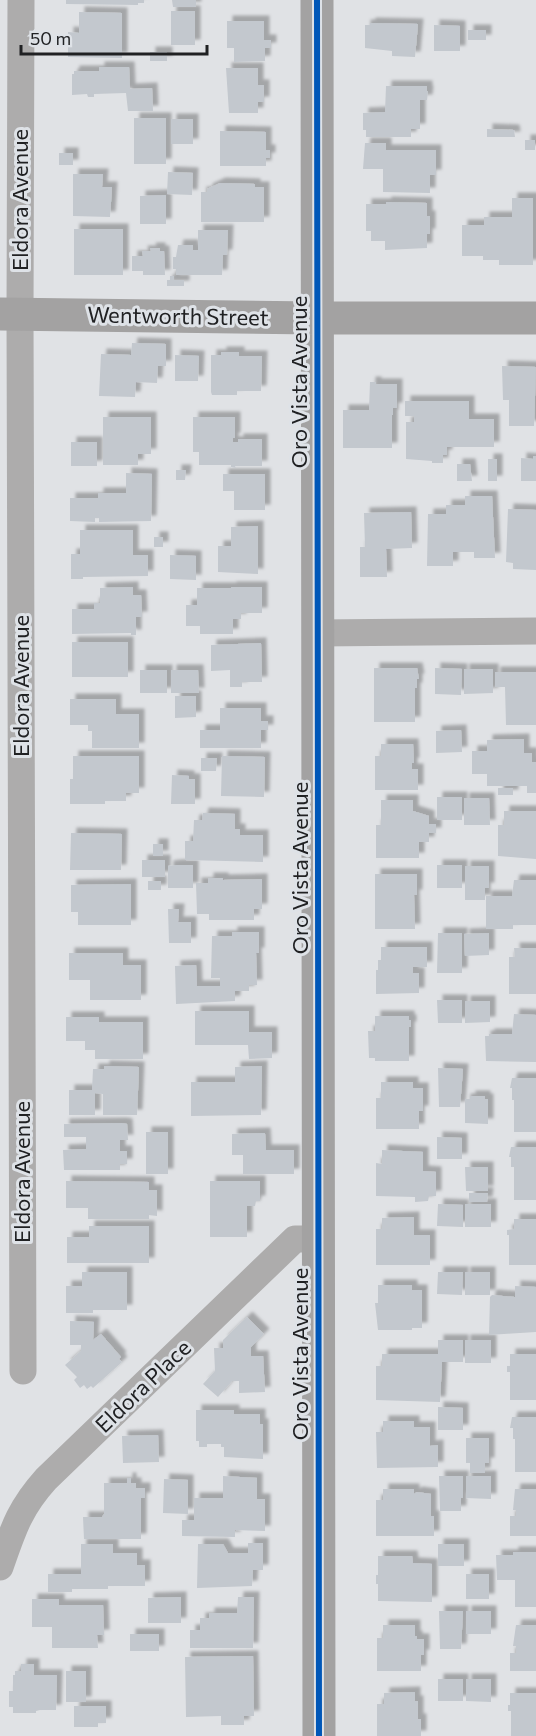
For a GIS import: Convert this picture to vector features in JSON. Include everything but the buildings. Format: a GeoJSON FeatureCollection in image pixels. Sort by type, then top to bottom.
{"type":"FeatureCollection","features":[{"type":"Feature","properties":{"kind":"street","name":"Eldora Avenue"},"geometry":{"type":"LineString","coordinates":[[21,0],[10,314],[23,1371]]}},
{"type":"Feature","properties":{"kind":"street","name":"Oro Vista Avenue"},"geometry":{"type":"LineString","coordinates":[[317,0],[319,1736]]}},
{"type":"Feature","properties":{"kind":"street","name":"Wentworth Street"},"geometry":{"type":"LineString","coordinates":[[10,314],[536,318]]}},
{"type":"Feature","properties":{"kind":"street"},"geometry":{"type":"LineString","coordinates":[[317,633],[525,631]]}},
{"type":"Feature","properties":{"kind":"street","name":"Eldora Place"},"geometry":{"type":"LineString","coordinates":[[0,1567],[16,1523],[28,1499],[46,1479],[295,1239],[318,1239]]}},
{"type":"Feature","properties":{"kind":"cycle path"},"geometry":{"type":"LineString","coordinates":[[317,0],[319,1736]]}}]}
